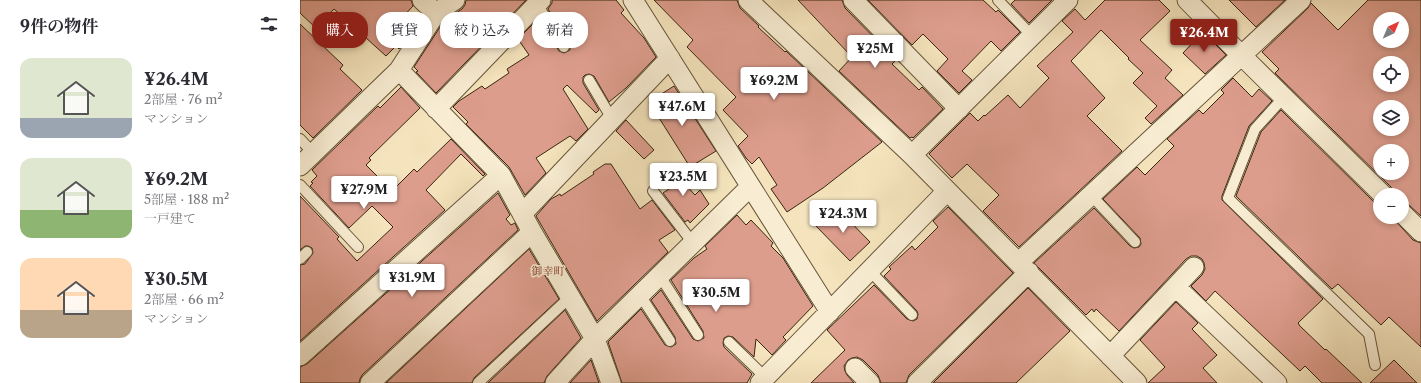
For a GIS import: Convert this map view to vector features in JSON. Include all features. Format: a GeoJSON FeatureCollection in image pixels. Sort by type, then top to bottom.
{"type":"FeatureCollection","features":[{"type":"Feature","properties":{"kind":"street"},"geometry":{"type":"LineString","coordinates":[[422,0],[436,13]]}},
{"type":"Feature","properties":{"kind":"street"},"geometry":{"type":"LineString","coordinates":[[300,166],[399,70],[436,13],[455,0]]}},
{"type":"Feature","properties":{"kind":"street"},"geometry":{"type":"LineString","coordinates":[[633,0],[830,312]]}},
{"type":"Feature","properties":{"kind":"street"},"geometry":{"type":"LineString","coordinates":[[748,0],[912,155],[1137,383]]}},
{"type":"Feature","properties":{"kind":"street"},"geometry":{"type":"LineString","coordinates":[[853,0],[959,109]]}},
{"type":"Feature","properties":{"kind":"street"},"geometry":{"type":"LineString","coordinates":[[912,155],[1068,0]]}},
{"type":"Feature","properties":{"kind":"street"},"geometry":{"type":"LineString","coordinates":[[1187,0],[1376,188]]}},
{"type":"Feature","properties":{"kind":"street"},"geometry":{"type":"LineString","coordinates":[[917,383],[1091,195],[1301,0]]}},
{"type":"Feature","properties":{"kind":"street"},"geometry":{"type":"LineString","coordinates":[[436,108],[539,2]]}},
{"type":"Feature","properties":{"kind":"street"},"geometry":{"type":"LineString","coordinates":[[522,214],[670,58]]}},
{"type":"Feature","properties":{"kind":"street"},"geometry":{"type":"LineString","coordinates":[[399,70],[501,175],[532,232],[595,339],[611,383]]}},
{"type":"Feature","properties":{"kind":"street"},"geometry":{"type":"LineString","coordinates":[[300,356],[501,175]]}},
{"type":"Feature","properties":{"kind":"street"},"geometry":{"type":"LineString","coordinates":[[555,383],[595,339],[750,187]]}},
{"type":"Feature","properties":{"kind":"street"},"geometry":{"type":"LineString","coordinates":[[762,380],[947,191]]}},
{"type":"Feature","properties":{"kind":"street"},"geometry":{"type":"LineString","coordinates":[[1409,220],[1421,232]]}},
{"type":"Feature","properties":{"kind":"street"},"geometry":{"type":"LineString","coordinates":[[370,383],[532,232]]}},
{"type":"Feature","properties":{"kind":"street"},"geometry":{"type":"LineString","coordinates":[[1110,356],[1194,267]]}},
{"type":"Feature","properties":{"kind":"street"},"geometry":{"type":"LineString","coordinates":[[1176,287],[1277,383]]}},
{"type":"Feature","properties":{"kind":"street"},"geometry":{"type":"LineString","coordinates":[[855,368],[870,383]]}},
{"type":"Feature","properties":{"kind":"lane"},"geometry":{"type":"LineString","coordinates":[[998,0],[1032,36]]}},
{"type":"Feature","properties":{"kind":"lane"},"geometry":{"type":"LineString","coordinates":[[539,2],[545,12]]}},
{"type":"Feature","properties":{"kind":"lane"},"geometry":{"type":"LineString","coordinates":[[589,80],[612,119]]}},
{"type":"Feature","properties":{"kind":"lane"},"geometry":{"type":"LineString","coordinates":[[1284,98],[1255,129],[1228,198],[1369,334],[1375,365]]}},
{"type":"Feature","properties":{"kind":"lane"},"geometry":{"type":"LineString","coordinates":[[300,139],[313,153]]}},
{"type":"Feature","properties":{"kind":"lane"},"geometry":{"type":"LineString","coordinates":[[300,185],[358,247]]}},
{"type":"Feature","properties":{"kind":"lane"},"geometry":{"type":"LineString","coordinates":[[653,190],[693,243]]}},
{"type":"Feature","properties":{"kind":"lane"},"geometry":{"type":"LineString","coordinates":[[1091,195],[1135,242]]}},
{"type":"Feature","properties":{"kind":"lane"},"geometry":{"type":"LineString","coordinates":[[870,271],[912,315]]}},
{"type":"Feature","properties":{"kind":"lane"},"geometry":{"type":"LineString","coordinates":[[660,276],[698,335]]}},
{"type":"Feature","properties":{"kind":"lane"},"geometry":{"type":"LineString","coordinates":[[640,295],[670,340]]}},
{"type":"Feature","properties":{"kind":"lane"},"geometry":{"type":"LineString","coordinates":[[478,383],[570,297]]}},
{"type":"Feature","properties":{"kind":"lane"},"geometry":{"type":"LineString","coordinates":[[729,342],[762,380]]}},
{"type":"Feature","properties":{"kind":"building"},"geometry":{"type":"Polygon","coordinates":[[[300,0],[411,0],[413,6],[407,12],[376,12],[376,47],[368,40],[368,12],[337,12],[334,9],[331,12],[312,12],[312,24],[300,13],[300,0]]]}},
{"type":"Feature","properties":{"kind":"building"},"geometry":{"type":"Polygon","coordinates":[[[466,0],[526,0],[514,12],[458,12],[465,5],[466,0]]]}},
{"type":"Feature","properties":{"kind":"building"},"geometry":{"type":"Polygon","coordinates":[[[552,0],[616,0],[624,10],[621,13],[644,38],[656,57],[626,88],[609,102],[594,76],[589,74],[585,75],[583,77],[583,83],[599,110],[596,113],[567,85],[563,89],[588,129],[576,141],[570,136],[536,158],[546,173],[525,195],[509,167],[466,124],[468,122],[453,107],[459,101],[482,86],[485,89],[509,73],[507,69],[529,55],[524,48],[524,33],[532,25],[532,48],[557,48],[559,51],[564,53],[570,50],[570,48],[588,48],[588,12],[550,12],[548,9],[552,3],[552,0]]]}},
{"type":"Feature","properties":{"kind":"building"},"geometry":{"type":"Polygon","coordinates":[[[654,0],[737,0],[740,8],[759,26],[758,27],[785,52],[786,51],[882,142],[823,188],[787,212],[771,189],[777,185],[759,157],[752,164],[738,146],[748,136],[723,110],[736,97],[687,47],[693,40],[654,0]]]}},
{"type":"Feature","properties":{"kind":"building"},"geometry":{"type":"Polygon","coordinates":[[[798,0],[842,0],[845,8],[896,60],[892,64],[919,90],[922,87],[943,109],[913,138],[910,138],[839,71],[852,57],[798,0]]]}},
{"type":"Feature","properties":{"kind":"building"},"geometry":{"type":"Polygon","coordinates":[[[868,0],[983,0],[996,12],[998,10],[1020,32],[1001,51],[991,41],[962,71],[972,80],[959,93],[937,71],[948,59],[923,34],[912,45],[868,0]]]}},
{"type":"Feature","properties":{"kind":"building"},"geometry":{"type":"Polygon","coordinates":[[[1015,0],[1052,0],[1029,23],[1011,4],[1015,0]]]}},
{"type":"Feature","properties":{"kind":"building"},"geometry":{"type":"Polygon","coordinates":[[[1105,0],[1159,0],[1170,11],[1140,40],[1172,70],[1165,78],[1183,95],[1151,124],[1145,118],[1157,106],[1133,83],[1143,73],[1101,30],[1071,61],[1105,98],[1087,116],[1122,151],[1019,247],[983,211],[999,195],[967,164],[952,178],[929,154],[970,113],[978,121],[1008,95],[1020,108],[1049,78],[1037,66],[1073,32],[1062,21],[1075,9],[1085,20],[1105,0]]]}},
{"type":"Feature","properties":{"kind":"building"},"geometry":{"type":"Polygon","coordinates":[[[1229,0],[1285,0],[1256,27],[1229,0]]]}},
{"type":"Feature","properties":{"kind":"building"},"geometry":{"type":"Polygon","coordinates":[[[1368,0],[1421,0],[1421,216],[1409,205],[1409,188],[1391,188],[1384,180],[1409,180],[1409,144],[1373,144],[1373,169],[1275,73],[1279,69],[1262,52],[1308,8],[1311,3],[1338,30],[1368,0]]]}},
{"type":"Feature","properties":{"kind":"building"},"geometry":{"type":"Polygon","coordinates":[[[300,24],[312,35],[312,48],[325,48],[343,65],[340,69],[362,90],[313,138],[300,125],[300,24]]]}},
{"type":"Feature","properties":{"kind":"building"},"geometry":{"type":"Polygon","coordinates":[[[440,27],[440,48],[480,48],[436,93],[416,72],[418,71],[414,67],[426,48],[432,48],[432,39],[440,27]]]}},
{"type":"Feature","properties":{"kind":"building"},"geometry":{"type":"Polygon","coordinates":[[[1203,32],[1226,55],[1205,74],[1183,53],[1203,32]]]}},
{"type":"Feature","properties":{"kind":"building"},"geometry":{"type":"Polygon","coordinates":[[[377,48],[394,48],[386,56],[377,48]]]}},
{"type":"Feature","properties":{"kind":"building"},"geometry":{"type":"Polygon","coordinates":[[[1233,78],[1252,97],[1259,89],[1272,101],[1249,126],[1222,196],[1222,200],[1323,299],[1298,323],[1325,350],[1326,349],[1362,383],[1322,383],[1305,366],[1300,371],[1215,291],[1206,301],[1191,286],[1202,275],[1205,269],[1202,259],[1197,256],[1191,256],[1186,259],[1119,331],[1096,309],[1094,312],[1092,309],[1086,315],[1034,263],[1094,208],[1130,246],[1134,248],[1139,247],[1141,244],[1140,238],[1103,199],[1137,167],[1145,175],[1174,146],[1167,139],[1199,110],[1203,114],[1224,93],[1221,90],[1233,78]]]}},
{"type":"Feature","properties":{"kind":"building"},"geometry":{"type":"Polygon","coordinates":[[[674,86],[716,151],[690,167],[649,102],[674,86]]]}},
{"type":"Feature","properties":{"kind":"building"},"geometry":{"type":"Polygon","coordinates":[[[401,87],[420,108],[369,158],[371,160],[366,165],[392,191],[414,169],[417,172],[451,139],[485,174],[483,176],[461,154],[426,190],[445,210],[300,341],[300,265],[305,264],[313,253],[312,248],[308,246],[305,246],[300,250],[300,196],[339,237],[337,239],[357,261],[393,227],[372,206],[349,228],[310,186],[313,183],[311,182],[317,176],[312,170],[378,106],[380,108],[401,87]]]}},
{"type":"Feature","properties":{"kind":"building"},"geometry":{"type":"Polygon","coordinates":[[[1281,110],[1373,201],[1373,224],[1398,224],[1413,240],[1421,243],[1421,347],[1389,317],[1381,325],[1338,284],[1332,289],[1236,196],[1261,132],[1281,110]]]}},
{"type":"Feature","properties":{"kind":"building"},"geometry":{"type":"Polygon","coordinates":[[[626,120],[654,150],[644,159],[616,131],[626,120]]]}},
{"type":"Feature","properties":{"kind":"building"},"geometry":{"type":"Polygon","coordinates":[[[605,164],[611,164],[640,209],[652,200],[675,230],[659,240],[668,252],[597,321],[536,216],[551,199],[560,194],[561,196],[594,174],[593,172],[605,164]]]}},
{"type":"Feature","properties":{"kind":"building"},"geometry":{"type":"Polygon","coordinates":[[[671,169],[695,195],[700,190],[709,204],[690,223],[688,220],[685,222],[663,193],[669,189],[660,180],[671,169]]]}},
{"type":"Feature","properties":{"kind":"building"},"geometry":{"type":"Polygon","coordinates":[[[498,193],[510,215],[506,219],[511,225],[515,223],[518,230],[362,375],[359,383],[300,383],[300,367],[307,364],[498,193]]]}},
{"type":"Feature","properties":{"kind":"building"},"geometry":{"type":"Polygon","coordinates":[[[836,207],[870,242],[850,261],[816,226],[836,207]]]}},
{"type":"Feature","properties":{"kind":"building"},"geometry":{"type":"Polygon","coordinates":[[[948,207],[1013,273],[909,375],[906,383],[881,383],[878,375],[863,360],[857,357],[848,360],[844,366],[847,375],[854,383],[811,383],[845,350],[827,330],[874,285],[907,319],[913,321],[917,319],[917,311],[884,276],[891,269],[889,267],[912,246],[915,250],[938,227],[933,221],[948,207]]]}},
{"type":"Feature","properties":{"kind":"building"},"geometry":{"type":"Polygon","coordinates":[[[737,215],[746,225],[751,220],[773,243],[771,246],[783,258],[813,306],[783,337],[786,340],[772,355],[756,339],[754,357],[733,337],[728,336],[724,338],[724,347],[752,374],[747,383],[622,383],[608,342],[641,309],[665,345],[671,347],[676,344],[675,337],[651,300],[661,290],[693,339],[698,341],[704,338],[703,331],[671,280],[694,258],[707,249],[705,246],[737,215]]]}},
{"type":"Feature","properties":{"kind":"building"},"geometry":{"type":"Polygon","coordinates":[[[529,249],[559,299],[474,378],[472,383],[386,383],[529,249]]]}},
{"type":"Feature","properties":{"kind":"building"},"geometry":{"type":"Polygon","coordinates":[[[1028,288],[1070,331],[1016,383],[933,383],[1028,288]]]}},
{"type":"Feature","properties":{"kind":"building"},"geometry":{"type":"Polygon","coordinates":[[[1176,302],[1198,323],[1192,329],[1217,355],[1203,368],[1217,383],[1148,383],[1165,367],[1140,340],[1176,302]]]}},
{"type":"Feature","properties":{"kind":"building"},"geometry":{"type":"Polygon","coordinates":[[[565,310],[581,338],[547,376],[544,383],[488,383],[565,310]]]}},
{"type":"Feature","properties":{"kind":"building"},"geometry":{"type":"Polygon","coordinates":[[[591,360],[599,383],[570,383],[591,360]]]}},
{"type":"Feature","properties":{"kind":"building"},"geometry":{"type":"Polygon","coordinates":[[[1394,360],[1417,383],[1370,383],[1394,360]]]}},
{"type":"Feature","properties":{"kind":"district","name":"御幸町"},"geometry":{"type":"Point","coordinates":[548,271]}}]}
